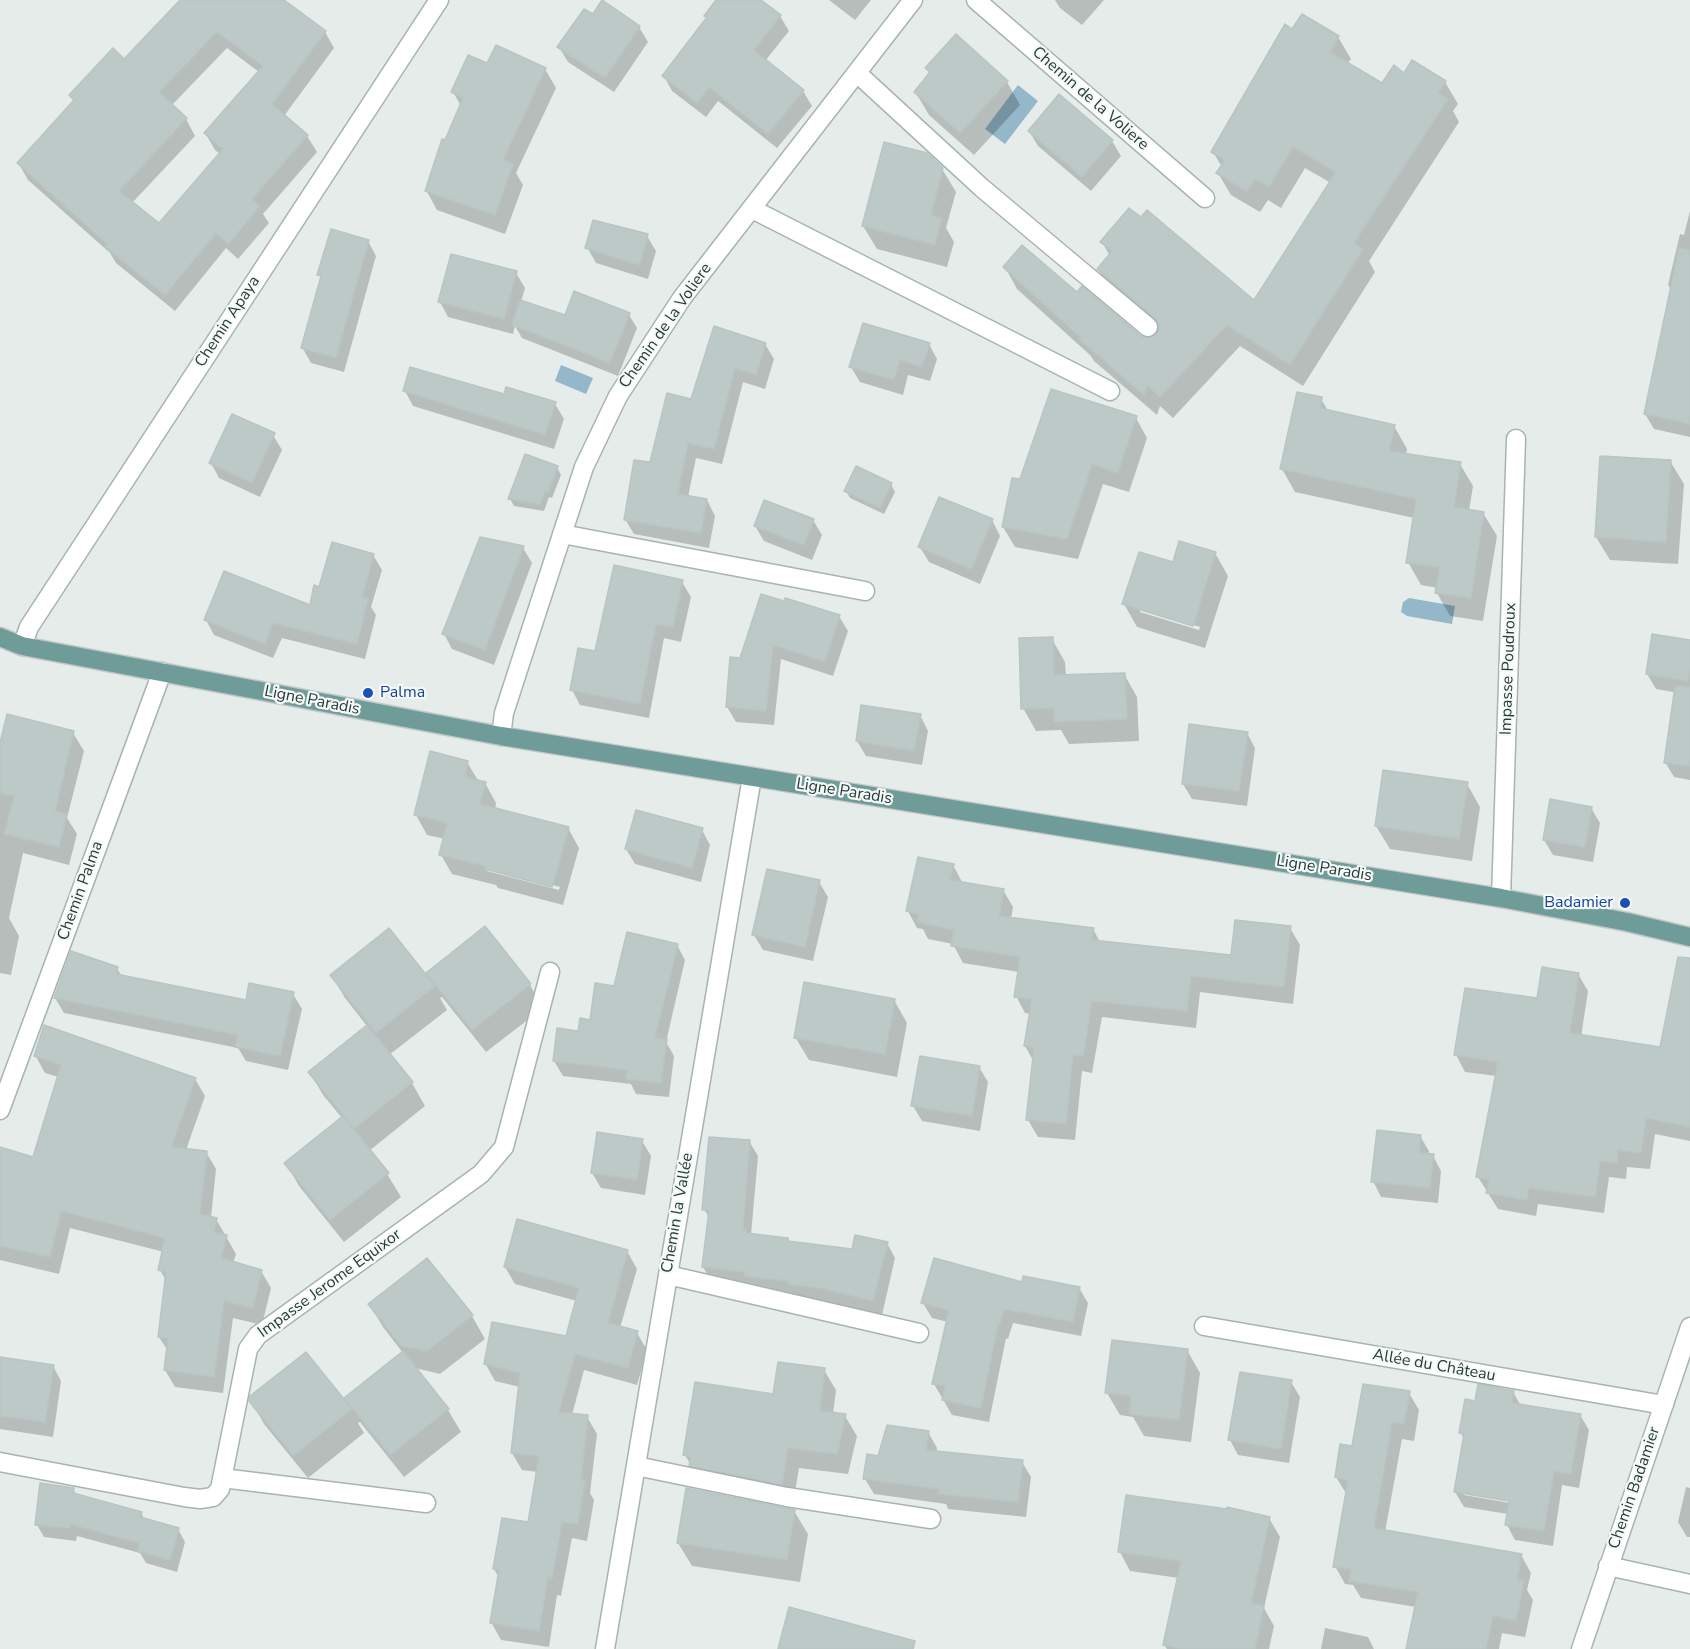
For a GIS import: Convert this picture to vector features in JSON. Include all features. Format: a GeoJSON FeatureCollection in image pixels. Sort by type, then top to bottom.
{"type":"FeatureCollection","features":[{"type":"Feature","properties":{"kind":"main road","name":"Ligne Paradis"},"geometry":{"type":"LineString","coordinates":[[0,638],[22,646],[501,736],[1501,898],[1627,922],[1690,937]]}},
{"type":"Feature","properties":{"kind":"street","name":"Chemin Apaya"},"geometry":{"type":"LineString","coordinates":[[22,646],[29,627],[439,0]]}},
{"type":"Feature","properties":{"kind":"street","name":"Chemin de la Voliere"},"geometry":{"type":"LineString","coordinates":[[501,736],[504,713],[584,467],[618,396],[682,298],[913,0]]}},
{"type":"Feature","properties":{"kind":"street","name":"Chemin de la Voliere"},"geometry":{"type":"LineString","coordinates":[[976,0],[1205,198]]}},
{"type":"Feature","properties":{"kind":"street"},"geometry":{"type":"LineString","coordinates":[[857,73],[982,188],[1148,327]]}},
{"type":"Feature","properties":{"kind":"street"},"geometry":{"type":"LineString","coordinates":[[752,208],[1110,391]]}},
{"type":"Feature","properties":{"kind":"street","name":"Impasse Poudroux"},"geometry":{"type":"LineString","coordinates":[[1501,898],[1516,439]]}},
{"type":"Feature","properties":{"kind":"street"},"geometry":{"type":"LineString","coordinates":[[562,534],[865,591]]}},
{"type":"Feature","properties":{"kind":"street","name":"Chemin Palma"},"geometry":{"type":"LineString","coordinates":[[0,1110],[162,672]]}},
{"type":"Feature","properties":{"kind":"street","name":"Chemin la Vallée"},"geometry":{"type":"LineString","coordinates":[[605,1649],[752,777]]}},
{"type":"Feature","properties":{"kind":"street","name":"Impasse Jerome Equixor"},"geometry":{"type":"LineString","coordinates":[[0,1462],[200,1499],[213,1497],[220,1489],[248,1349],[258,1335],[482,1174],[504,1148],[550,972]]}},
{"type":"Feature","properties":{"kind":"street"},"geometry":{"type":"LineString","coordinates":[[668,1275],[919,1333]]}},
{"type":"Feature","properties":{"kind":"street","name":"Allée du Château"},"geometry":{"type":"LineString","coordinates":[[1204,1326],[1664,1405]]}},
{"type":"Feature","properties":{"kind":"street","name":"Chemin Badamier"},"geometry":{"type":"LineString","coordinates":[[1581,1649],[1690,1327]]}},
{"type":"Feature","properties":{"kind":"street"},"geometry":{"type":"LineString","coordinates":[[636,1466],[787,1497],[931,1519]]}},
{"type":"Feature","properties":{"kind":"street"},"geometry":{"type":"LineString","coordinates":[[222,1478],[426,1503]]}},
{"type":"Feature","properties":{"kind":"street"},"geometry":{"type":"LineString","coordinates":[[1608,1566],[1690,1584]]}},
{"type":"Feature","properties":{"kind":"water"},"geometry":{"type":"Polygon","coordinates":[[[1018,85],[1038,101],[1005,144],[985,129],[1018,85]]]}},
{"type":"Feature","properties":{"kind":"water"},"geometry":{"type":"Polygon","coordinates":[[[561,365],[593,378],[586,394],[555,381],[561,365]]]}},
{"type":"Feature","properties":{"kind":"water"},"geometry":{"type":"Polygon","coordinates":[[[1409,598],[1455,606],[1452,624],[1407,616],[1401,612],[1403,602],[1409,598]]]}},
{"type":"Feature","properties":{"kind":"building"},"geometry":{"type":"Polygon","coordinates":[[[180,0],[284,0],[326,31],[272,104],[308,135],[252,199],[260,206],[228,244],[216,233],[165,295],[105,247],[107,244],[17,163],[74,100],[69,95],[113,48],[124,59],[180,0]],[[217,32],[159,92],[187,118],[119,191],[159,223],[223,149],[204,133],[263,66],[217,32]]]}},
{"type":"Feature","properties":{"kind":"building"},"geometry":{"type":"Polygon","coordinates":[[[602,0],[640,26],[605,78],[557,47],[584,9],[593,14],[602,0]]]}},
{"type":"Feature","properties":{"kind":"building"},"geometry":{"type":"Polygon","coordinates":[[[716,0],[761,0],[781,15],[754,50],[804,90],[768,134],[709,87],[697,103],[662,76],[707,17],[704,16],[716,0]]]}},
{"type":"Feature","properties":{"kind":"building"},"geometry":{"type":"Polygon","coordinates":[[[1302,14],[1339,36],[1330,52],[1382,83],[1394,65],[1404,73],[1412,60],[1446,81],[1438,93],[1448,99],[1354,243],[1363,249],[1290,365],[1227,325],[1160,397],[1147,385],[1144,395],[1079,339],[1081,338],[1003,267],[1022,245],[1077,292],[1082,286],[1141,336],[1152,337],[1159,328],[1156,319],[1097,269],[1112,251],[1100,242],[1129,208],[1141,217],[1147,210],[1254,300],[1336,172],[1293,147],[1269,187],[1255,179],[1247,191],[1216,173],[1225,160],[1211,152],[1285,24],[1292,29],[1302,14]]]}},
{"type":"Feature","properties":{"kind":"building"},"geometry":{"type":"Polygon","coordinates":[[[956,34],[1008,81],[960,133],[914,92],[930,72],[925,68],[956,34]]]}},
{"type":"Feature","properties":{"kind":"building"},"geometry":{"type":"Polygon","coordinates":[[[496,45],[546,68],[503,160],[513,164],[495,215],[425,191],[442,139],[445,140],[463,98],[451,92],[468,55],[487,63],[496,45]]]}},
{"type":"Feature","properties":{"kind":"building"},"geometry":{"type":"Polygon","coordinates":[[[1059,94],[1113,140],[1082,177],[1028,131],[1059,94]]]}},
{"type":"Feature","properties":{"kind":"building"},"geometry":{"type":"Polygon","coordinates":[[[884,142],[927,153],[943,168],[931,215],[942,218],[935,245],[862,226],[884,142]]]}},
{"type":"Feature","properties":{"kind":"building"},"geometry":{"type":"Polygon","coordinates":[[[593,220],[648,234],[640,265],[585,248],[593,220]]]}},
{"type":"Feature","properties":{"kind":"building"},"geometry":{"type":"Polygon","coordinates":[[[331,229],[369,240],[336,358],[301,348],[321,276],[317,275],[331,229]]]}},
{"type":"Feature","properties":{"kind":"building"},"geometry":{"type":"Polygon","coordinates":[[[1679,248],[1690,250],[1690,424],[1644,414],[1679,248]]]}},
{"type":"Feature","properties":{"kind":"building"},"geometry":{"type":"Polygon","coordinates":[[[451,254],[517,271],[504,319],[438,302],[451,254]]]}},
{"type":"Feature","properties":{"kind":"building"},"geometry":{"type":"Polygon","coordinates":[[[574,291],[630,313],[610,363],[512,325],[520,300],[565,315],[574,291]]]}},
{"type":"Feature","properties":{"kind":"building"},"geometry":{"type":"Polygon","coordinates":[[[863,323],[930,343],[922,367],[900,360],[894,380],[849,367],[863,323]]]}},
{"type":"Feature","properties":{"kind":"building"},"geometry":{"type":"Polygon","coordinates":[[[714,326],[766,343],[756,375],[735,368],[714,449],[688,443],[678,494],[707,499],[701,533],[624,520],[634,460],[650,462],[667,393],[691,399],[714,326]]]}},
{"type":"Feature","properties":{"kind":"building"},"geometry":{"type":"Polygon","coordinates":[[[410,367],[504,394],[506,387],[556,402],[545,435],[403,391],[410,367]]]}},
{"type":"Feature","properties":{"kind":"building"},"geometry":{"type":"Polygon","coordinates":[[[1051,389],[1137,416],[1118,473],[1092,464],[1067,539],[1002,527],[1012,478],[1020,479],[1051,389]]]}},
{"type":"Feature","properties":{"kind":"building"},"geometry":{"type":"Polygon","coordinates":[[[1297,392],[1322,397],[1320,408],[1395,425],[1389,451],[1461,462],[1454,507],[1484,512],[1471,598],[1435,593],[1440,567],[1406,563],[1416,499],[1280,469],[1297,392]]]}},
{"type":"Feature","properties":{"kind":"building"},"geometry":{"type":"Polygon","coordinates":[[[232,414],[275,433],[252,483],[209,463],[232,414]]]}},
{"type":"Feature","properties":{"kind":"building"},"geometry":{"type":"Polygon","coordinates":[[[525,454],[558,466],[548,492],[545,491],[540,504],[508,499],[525,454]]]}},
{"type":"Feature","properties":{"kind":"building"},"geometry":{"type":"Polygon","coordinates":[[[1600,456],[1671,460],[1666,542],[1595,537],[1600,456]]]}},
{"type":"Feature","properties":{"kind":"building"},"geometry":{"type":"Polygon","coordinates":[[[856,466],[892,483],[880,508],[844,491],[856,466]]]}},
{"type":"Feature","properties":{"kind":"building"},"geometry":{"type":"Polygon","coordinates":[[[939,497],[993,519],[971,569],[918,547],[939,497]]]}},
{"type":"Feature","properties":{"kind":"building"},"geometry":{"type":"Polygon","coordinates":[[[764,500],[814,519],[804,545],[754,526],[764,500]]]}},
{"type":"Feature","properties":{"kind":"building"},"geometry":{"type":"Polygon","coordinates":[[[480,537],[524,546],[485,650],[442,634],[480,537]]]}},
{"type":"Feature","properties":{"kind":"building"},"geometry":{"type":"Polygon","coordinates":[[[1179,541],[1216,552],[1193,626],[1122,604],[1139,552],[1173,562],[1179,541]]]}},
{"type":"Feature","properties":{"kind":"building"},"geometry":{"type":"Polygon","coordinates":[[[332,542],[374,554],[362,597],[368,599],[357,644],[273,623],[265,644],[204,620],[224,571],[310,605],[314,585],[319,587],[332,542]]]}},
{"type":"Feature","properties":{"kind":"building"},"geometry":{"type":"Polygon","coordinates":[[[614,565],[683,580],[673,627],[656,624],[640,704],[570,690],[578,648],[595,651],[614,565]]]}},
{"type":"Feature","properties":{"kind":"building"},"geometry":{"type":"Polygon","coordinates":[[[761,594],[784,601],[785,598],[840,615],[825,662],[773,645],[766,711],[726,707],[730,657],[740,658],[761,594]]]}},
{"type":"Feature","properties":{"kind":"building"},"geometry":{"type":"Polygon","coordinates":[[[1652,634],[1690,640],[1688,681],[1646,674],[1652,634]]]}},
{"type":"Feature","properties":{"kind":"building"},"geometry":{"type":"Polygon","coordinates":[[[1053,637],[1054,675],[1125,673],[1127,719],[1054,722],[1054,708],[1021,709],[1019,638],[1053,637]]]}},
{"type":"Feature","properties":{"kind":"building"},"geometry":{"type":"Polygon","coordinates":[[[1675,686],[1690,687],[1690,766],[1664,763],[1675,686]]]}},
{"type":"Feature","properties":{"kind":"building"},"geometry":{"type":"Polygon","coordinates":[[[861,705],[921,714],[914,751],[856,741],[861,705]]]}},
{"type":"Feature","properties":{"kind":"building"},"geometry":{"type":"Polygon","coordinates":[[[7,714],[74,731],[55,811],[67,814],[59,847],[4,834],[14,796],[0,793],[0,743],[7,714]]]}},
{"type":"Feature","properties":{"kind":"building"},"geometry":{"type":"Polygon","coordinates":[[[1189,724],[1248,732],[1239,791],[1182,784],[1189,724]]]}},
{"type":"Feature","properties":{"kind":"building"},"geometry":{"type":"Polygon","coordinates":[[[430,751],[468,761],[465,777],[486,782],[480,804],[569,827],[552,887],[485,869],[486,866],[439,855],[447,823],[414,815],[430,751]]]}},
{"type":"Feature","properties":{"kind":"building"},"geometry":{"type":"Polygon","coordinates":[[[1383,770],[1468,782],[1459,839],[1375,826],[1383,770]]]}},
{"type":"Feature","properties":{"kind":"building"},"geometry":{"type":"Polygon","coordinates":[[[1550,799],[1592,807],[1585,847],[1543,840],[1550,799]]]}},
{"type":"Feature","properties":{"kind":"building"},"geometry":{"type":"Polygon","coordinates":[[[636,810],[703,828],[692,868],[625,849],[636,810]]]}},
{"type":"Feature","properties":{"kind":"building"},"geometry":{"type":"Polygon","coordinates":[[[918,857],[954,864],[950,880],[1004,889],[999,916],[1094,928],[1092,940],[1231,955],[1235,920],[1291,926],[1284,987],[1191,976],[1187,1011],[1092,1001],[1083,1056],[1073,1055],[1066,1124],[1026,1120],[1034,1048],[1024,1046],[1032,999],[1014,997],[1020,957],[951,946],[954,930],[917,922],[919,914],[906,911],[918,857]]]}},
{"type":"Feature","properties":{"kind":"building"},"geometry":{"type":"Polygon","coordinates":[[[767,869],[820,880],[805,947],[752,935],[767,869]]]}},
{"type":"Feature","properties":{"kind":"building"},"geometry":{"type":"Polygon","coordinates":[[[485,926],[531,984],[472,1030],[426,973],[485,926]]]}},
{"type":"Feature","properties":{"kind":"building"},"geometry":{"type":"Polygon","coordinates":[[[389,928],[435,986],[376,1033],[330,975],[389,928]]]}},
{"type":"Feature","properties":{"kind":"building"},"geometry":{"type":"Polygon","coordinates":[[[627,932],[678,944],[655,1038],[667,1039],[661,1083],[626,1079],[627,1070],[553,1061],[557,1028],[578,1031],[580,1018],[590,1020],[595,983],[614,986],[627,932]]]}},
{"type":"Feature","properties":{"kind":"building"},"geometry":{"type":"Polygon","coordinates":[[[71,951],[118,967],[116,974],[246,1000],[249,983],[294,992],[280,1056],[235,1047],[238,1035],[54,998],[71,951]]]}},
{"type":"Feature","properties":{"kind":"building"},"geometry":{"type":"Polygon","coordinates":[[[1678,957],[1690,958],[1690,1127],[1646,1118],[1641,1153],[1618,1150],[1617,1163],[1600,1161],[1595,1197],[1529,1188],[1527,1200],[1486,1193],[1489,1180],[1476,1177],[1498,1062],[1454,1055],[1465,988],[1537,998],[1542,967],[1579,973],[1570,1033],[1660,1047],[1678,957]]]}},
{"type":"Feature","properties":{"kind":"building"},"geometry":{"type":"Polygon","coordinates":[[[804,982],[895,999],[885,1054],[794,1038],[804,982]]]}},
{"type":"Feature","properties":{"kind":"building"},"geometry":{"type":"Polygon","coordinates":[[[44,1025],[196,1078],[171,1147],[207,1151],[200,1214],[217,1218],[214,1232],[227,1235],[221,1258],[262,1270],[253,1308],[224,1301],[214,1377],[164,1370],[168,1338],[158,1337],[166,1272],[158,1270],[165,1238],[61,1211],[50,1257],[0,1246],[0,1147],[33,1157],[61,1065],[34,1056],[44,1025]]]}},
{"type":"Feature","properties":{"kind":"building"},"geometry":{"type":"Polygon","coordinates":[[[367,1025],[413,1082],[354,1129],[308,1072],[367,1025]]]}},
{"type":"Feature","properties":{"kind":"building"},"geometry":{"type":"Polygon","coordinates":[[[920,1056],[980,1066],[972,1116],[911,1106],[920,1056]]]}},
{"type":"Feature","properties":{"kind":"building"},"geometry":{"type":"Polygon","coordinates":[[[343,1116],[389,1173],[330,1220],[284,1163],[343,1116]]]}},
{"type":"Feature","properties":{"kind":"building"},"geometry":{"type":"Polygon","coordinates":[[[1377,1130],[1421,1135],[1419,1153],[1434,1154],[1430,1188],[1371,1182],[1377,1130]]]}},
{"type":"Feature","properties":{"kind":"building"},"geometry":{"type":"Polygon","coordinates":[[[597,1132],[643,1139],[637,1180],[591,1173],[597,1132]]]}},
{"type":"Feature","properties":{"kind":"building"},"geometry":{"type":"Polygon","coordinates":[[[709,1137],[750,1140],[743,1229],[746,1229],[746,1233],[852,1249],[855,1235],[888,1242],[873,1301],[820,1288],[788,1284],[788,1281],[744,1276],[744,1272],[702,1267],[709,1210],[702,1210],[709,1137]]]}},
{"type":"Feature","properties":{"kind":"building"},"geometry":{"type":"Polygon","coordinates":[[[517,1219],[628,1250],[608,1323],[638,1331],[628,1368],[575,1354],[559,1412],[588,1415],[581,1480],[585,1481],[578,1524],[562,1522],[552,1579],[548,1578],[539,1631],[490,1623],[499,1570],[493,1569],[502,1518],[528,1522],[539,1456],[511,1453],[520,1373],[484,1364],[492,1322],[566,1336],[579,1288],[504,1267],[517,1219]]]}},
{"type":"Feature","properties":{"kind":"building"},"geometry":{"type":"Polygon","coordinates":[[[427,1258],[473,1315],[427,1351],[401,1346],[368,1304],[427,1258]]]}},
{"type":"Feature","properties":{"kind":"building"},"geometry":{"type":"Polygon","coordinates":[[[934,1258],[1022,1282],[1023,1276],[1080,1287],[1073,1322],[1004,1309],[1000,1324],[998,1324],[981,1408],[942,1400],[945,1386],[932,1384],[949,1310],[921,1303],[934,1258]]]}},
{"type":"Feature","properties":{"kind":"building"},"geometry":{"type":"Polygon","coordinates":[[[1112,1340],[1188,1349],[1179,1420],[1129,1414],[1131,1396],[1105,1393],[1112,1340]]]}},
{"type":"Feature","properties":{"kind":"building"},"geometry":{"type":"Polygon","coordinates":[[[403,1351],[449,1409],[390,1455],[344,1398],[403,1351]]]}},
{"type":"Feature","properties":{"kind":"building"},"geometry":{"type":"Polygon","coordinates":[[[306,1352],[352,1409],[293,1456],[249,1401],[250,1396],[306,1352]]]}},
{"type":"Feature","properties":{"kind":"building"},"geometry":{"type":"Polygon","coordinates":[[[0,1357],[54,1365],[45,1422],[0,1416],[0,1357]]]}},
{"type":"Feature","properties":{"kind":"building"},"geometry":{"type":"Polygon","coordinates":[[[778,1362],[825,1368],[820,1411],[846,1414],[837,1454],[788,1448],[782,1485],[689,1466],[691,1457],[683,1455],[695,1382],[773,1394],[778,1362]]]}},
{"type":"Feature","properties":{"kind":"building"},"geometry":{"type":"Polygon","coordinates":[[[1240,1372],[1292,1380],[1281,1449],[1228,1440],[1240,1372]]]}},
{"type":"Feature","properties":{"kind":"building"},"geometry":{"type":"Polygon","coordinates":[[[1363,1384],[1410,1391],[1404,1424],[1392,1422],[1374,1528],[1522,1554],[1517,1579],[1524,1581],[1516,1621],[1493,1616],[1486,1649],[1406,1649],[1418,1592],[1349,1581],[1351,1569],[1333,1567],[1348,1480],[1335,1477],[1340,1444],[1352,1446],[1363,1384]]]}},
{"type":"Feature","properties":{"kind":"building"},"geometry":{"type":"Polygon","coordinates":[[[1478,1384],[1514,1391],[1512,1403],[1581,1414],[1571,1474],[1554,1471],[1544,1531],[1505,1525],[1509,1501],[1454,1492],[1464,1434],[1459,1433],[1465,1399],[1475,1401],[1478,1384]]]}},
{"type":"Feature","properties":{"kind":"building"},"geometry":{"type":"Polygon","coordinates":[[[887,1425],[929,1431],[926,1450],[1023,1460],[1018,1502],[938,1494],[939,1489],[863,1479],[867,1454],[878,1456],[887,1425]]]}},
{"type":"Feature","properties":{"kind":"building"},"geometry":{"type":"Polygon","coordinates":[[[40,1483],[74,1488],[73,1493],[142,1512],[140,1517],[179,1528],[170,1560],[137,1551],[139,1543],[70,1524],[70,1528],[35,1525],[40,1483]]]}},
{"type":"Feature","properties":{"kind":"building"},"geometry":{"type":"Polygon","coordinates":[[[686,1488],[795,1510],[787,1560],[677,1543],[686,1488]]]}},
{"type":"Feature","properties":{"kind":"building"},"geometry":{"type":"Polygon","coordinates":[[[1126,1495],[1227,1509],[1227,1507],[1270,1517],[1251,1603],[1264,1606],[1255,1649],[1183,1649],[1163,1645],[1181,1561],[1118,1552],[1126,1495]]]}},
{"type":"Feature","properties":{"kind":"building"},"geometry":{"type":"Polygon","coordinates":[[[789,1607],[915,1641],[913,1649],[778,1649],[789,1607]]]}},
{"type":"Feature","properties":{"kind":"place","name":"Palma"},"geometry":{"type":"Point","coordinates":[368,693]}},
{"type":"Feature","properties":{"kind":"place","name":"Badamier"},"geometry":{"type":"Point","coordinates":[1625,903]}}]}
